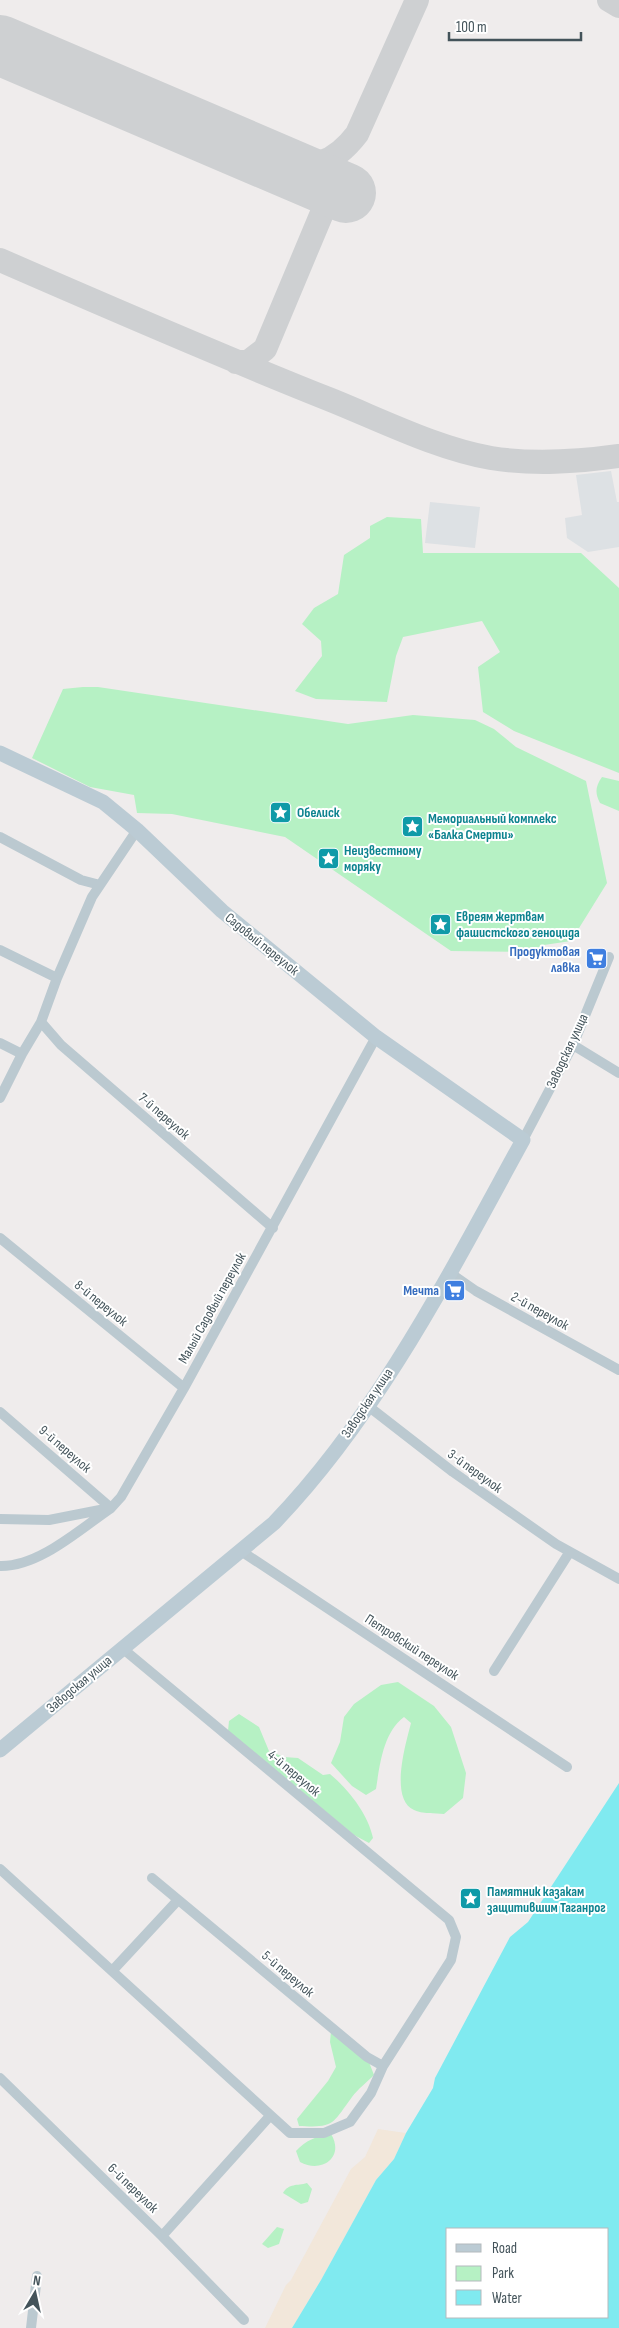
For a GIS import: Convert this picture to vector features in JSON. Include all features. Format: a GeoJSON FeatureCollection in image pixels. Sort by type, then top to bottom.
{"type":"FeatureCollection","features":[{"type":"Feature","properties":{"kind":"street","name":"Садовый переулок"},"geometry":{"type":"LineString","coordinates":[[0,753],[103,802],[137,830],[222,911],[376,1037],[524,1140]]}},
{"type":"Feature","properties":{"kind":"street"},"geometry":{"type":"LineString","coordinates":[[0,1098],[22,1054],[41,1022],[57,978],[92,897],[137,830]]}},
{"type":"Feature","properties":{"kind":"street"},"geometry":{"type":"LineString","coordinates":[[0,837],[81,880],[100,885]]}},
{"type":"Feature","properties":{"kind":"street"},"geometry":{"type":"LineString","coordinates":[[0,950],[57,978]]}},
{"type":"Feature","properties":{"kind":"street","name":"Заводская улица"},"geometry":{"type":"LineString","coordinates":[[0,1750],[274,1523],[293,1503],[368,1406],[450,1273],[524,1140],[573,1045],[609,957]]}},
{"type":"Feature","properties":{"kind":"street","name":"7-й переулок"},"geometry":{"type":"LineString","coordinates":[[41,1022],[61,1045],[273,1228]]}},
{"type":"Feature","properties":{"kind":"street","name":"Малый Садовый переулок"},"geometry":{"type":"LineString","coordinates":[[0,1566],[9,1566],[34,1560],[111,1508],[121,1497],[273,1228],[323,1131],[376,1037]]}},
{"type":"Feature","properties":{"kind":"street"},"geometry":{"type":"LineString","coordinates":[[0,1043],[22,1054]]}},
{"type":"Feature","properties":{"kind":"street"},"geometry":{"type":"LineString","coordinates":[[573,1045],[619,1073]]}},
{"type":"Feature","properties":{"kind":"street","name":"8-й переулок"},"geometry":{"type":"LineString","coordinates":[[0,1238],[184,1388]]}},
{"type":"Feature","properties":{"kind":"street","name":"2-й переулок"},"geometry":{"type":"LineString","coordinates":[[450,1273],[476,1291],[619,1370]]}},
{"type":"Feature","properties":{"kind":"street","name":"3-й переулок"},"geometry":{"type":"LineString","coordinates":[[368,1406],[452,1472],[569,1553],[619,1579]]}},
{"type":"Feature","properties":{"kind":"street","name":"9-й переулок"},"geometry":{"type":"LineString","coordinates":[[0,1412],[111,1508]]}},
{"type":"Feature","properties":{"kind":"street"},"geometry":{"type":"LineString","coordinates":[[0,1519],[49,1520],[111,1508]]}},
{"type":"Feature","properties":{"kind":"street","name":"Петровский переулок"},"geometry":{"type":"LineString","coordinates":[[241,1551],[567,1767]]}},
{"type":"Feature","properties":{"kind":"street"},"geometry":{"type":"LineString","coordinates":[[494,1671],[569,1553]]}},
{"type":"Feature","properties":{"kind":"street","name":"4-й переулок"},"geometry":{"type":"LineString","coordinates":[[122,1648],[450,1920],[456,1937],[451,1960],[383,2066]]}},
{"type":"Feature","properties":{"kind":"street"},"geometry":{"type":"LineString","coordinates":[[0,1869],[113,1970],[269,2117],[290,2133],[324,2133],[350,2122],[372,2093],[383,2066]]}},
{"type":"Feature","properties":{"kind":"street","name":"5-й переулок"},"geometry":{"type":"LineString","coordinates":[[152,1878],[367,2057],[383,2066]]}},
{"type":"Feature","properties":{"kind":"street"},"geometry":{"type":"LineString","coordinates":[[113,1970],[178,1900]]}},
{"type":"Feature","properties":{"kind":"street","name":"6-й переулок"},"geometry":{"type":"LineString","coordinates":[[0,2078],[162,2236],[244,2320]]}},
{"type":"Feature","properties":{"kind":"street"},"geometry":{"type":"LineString","coordinates":[[162,2236],[269,2117]]}},
{"type":"Feature","properties":{"kind":"street"},"geometry":{"type":"LineString","coordinates":[[31,2328],[37,2276]]}},
{"type":"Feature","properties":{"kind":"shaded area"},"geometry":{"type":"Polygon","coordinates":[[[611,471],[617,502],[619,502],[619,547],[588,552],[567,538],[565,518],[582,515],[576,475],[611,471]]]}},
{"type":"Feature","properties":{"kind":"shaded area"},"geometry":{"type":"Polygon","coordinates":[[[430,502],[480,507],[475,548],[425,543],[430,502]]]}},
{"type":"Feature","properties":{"kind":"green space"},"geometry":{"type":"Polygon","coordinates":[[[387,517],[421,519],[423,553],[581,553],[619,588],[619,773],[514,731],[483,712],[478,667],[500,652],[482,621],[403,637],[396,656],[387,702],[316,699],[295,691],[322,656],[321,641],[302,624],[314,608],[338,594],[344,555],[370,538],[370,526],[387,517]]]}},
{"type":"Feature","properties":{"kind":"green space","name":"Мемориальный комплекс «Балка Смерти»"},"geometry":{"type":"Polygon","coordinates":[[[98,687],[348,724],[413,715],[475,720],[494,729],[516,747],[586,781],[607,883],[571,941],[544,945],[541,952],[451,951],[285,837],[172,814],[137,813],[134,795],[90,787],[32,758],[63,689],[98,687]]]}},
{"type":"Feature","properties":{"kind":"green space"},"geometry":{"type":"Polygon","coordinates":[[[602,777],[619,781],[619,811],[600,803],[596,790],[602,777]]]}},
{"type":"Feature","properties":{"kind":"green space"},"geometry":{"type":"Polygon","coordinates":[[[398,1682],[434,1706],[451,1727],[466,1773],[463,1798],[444,1814],[425,1813],[414,1810],[406,1804],[402,1795],[401,1770],[411,1723],[404,1717],[391,1731],[387,1740],[381,1759],[376,1789],[366,1795],[352,1786],[331,1763],[340,1742],[344,1717],[354,1704],[381,1685],[398,1682]]]}},
{"type":"Feature","properties":{"kind":"green space"},"geometry":{"type":"Polygon","coordinates":[[[239,1714],[259,1727],[269,1751],[284,1757],[298,1758],[323,1775],[330,1774],[337,1780],[357,1803],[367,1820],[373,1838],[369,1843],[354,1835],[228,1731],[229,1721],[239,1714]]]}},
{"type":"Feature","properties":{"kind":"green space"},"geometry":{"type":"Polygon","coordinates":[[[331,2031],[367,2057],[374,2075],[354,2094],[332,2122],[320,2126],[299,2126],[297,2119],[328,2081],[336,2067],[330,2042],[331,2031]]]}},
{"type":"Feature","properties":{"kind":"green space"},"geometry":{"type":"Polygon","coordinates":[[[331,2134],[335,2142],[335,2150],[329,2161],[316,2166],[300,2162],[296,2151],[300,2147],[312,2139],[331,2134]]]}},
{"type":"Feature","properties":{"kind":"green space"},"geometry":{"type":"Polygon","coordinates":[[[307,2183],[312,2189],[308,2202],[301,2204],[283,2193],[291,2186],[307,2183]]]}},
{"type":"Feature","properties":{"kind":"green space"},"geometry":{"type":"Polygon","coordinates":[[[277,2227],[284,2229],[279,2244],[268,2248],[262,2244],[277,2227]]]}},
{"type":"Feature","properties":{"kind":"sand"},"geometry":{"type":"Polygon","coordinates":[[[378,2129],[406,2133],[394,2159],[376,2180],[321,2280],[292,2328],[265,2328],[286,2285],[291,2280],[351,2169],[365,2157],[378,2129]]]}},
{"type":"Feature","properties":{"kind":"water"},"geometry":{"type":"Polygon","coordinates":[[[619,1783],[619,2328],[292,2328],[321,2280],[376,2180],[394,2159],[406,2133],[433,2088],[435,2078],[510,1937],[528,1922],[619,1783]]]}},
{"type":"Feature","properties":{"kind":"taxiway"},"geometry":{"type":"LineString","coordinates":[[275,162],[300,165],[311,165],[321,162],[340,152],[357,134],[417,0]]}},
{"type":"Feature","properties":{"kind":"taxiway"},"geometry":{"type":"LineString","coordinates":[[609,0],[619,6]]}},
{"type":"Feature","properties":{"kind":"taxiway"},"geometry":{"type":"LineString","coordinates":[[236,362],[248,362],[265,349],[322,213],[324,201],[322,189],[309,177]]}},
{"type":"Feature","properties":{"kind":"taxiway"},"geometry":{"type":"LineString","coordinates":[[0,260],[248,366],[450,448],[491,458],[539,462],[587,460],[619,456]]}},
{"type":"Feature","properties":{"kind":"runway"},"geometry":{"type":"LineString","coordinates":[[0,45],[346,193]]}},
{"type":"Feature","properties":{"kind":"place","name":"Обелиск"},"geometry":{"type":"Point","coordinates":[281,812]}},
{"type":"Feature","properties":{"kind":"place","name":"Мемориальный комплекс «Балка Смерти»"},"geometry":{"type":"Point","coordinates":[412,826]}},
{"type":"Feature","properties":{"kind":"place","name":"Неизвестному моряку"},"geometry":{"type":"Point","coordinates":[328,858]}},
{"type":"Feature","properties":{"kind":"place","name":"Евреям жертвам фашистского геноцида"},"geometry":{"type":"Point","coordinates":[440,924]}},
{"type":"Feature","properties":{"kind":"place","name":"Продуктовая лавка"},"geometry":{"type":"Point","coordinates":[596,959]}},
{"type":"Feature","properties":{"kind":"place","name":"Мечта"},"geometry":{"type":"Point","coordinates":[455,1290]}},
{"type":"Feature","properties":{"kind":"place","name":"Памятник казакам защитившим Таганрог"},"geometry":{"type":"Point","coordinates":[471,1899]}}]}
